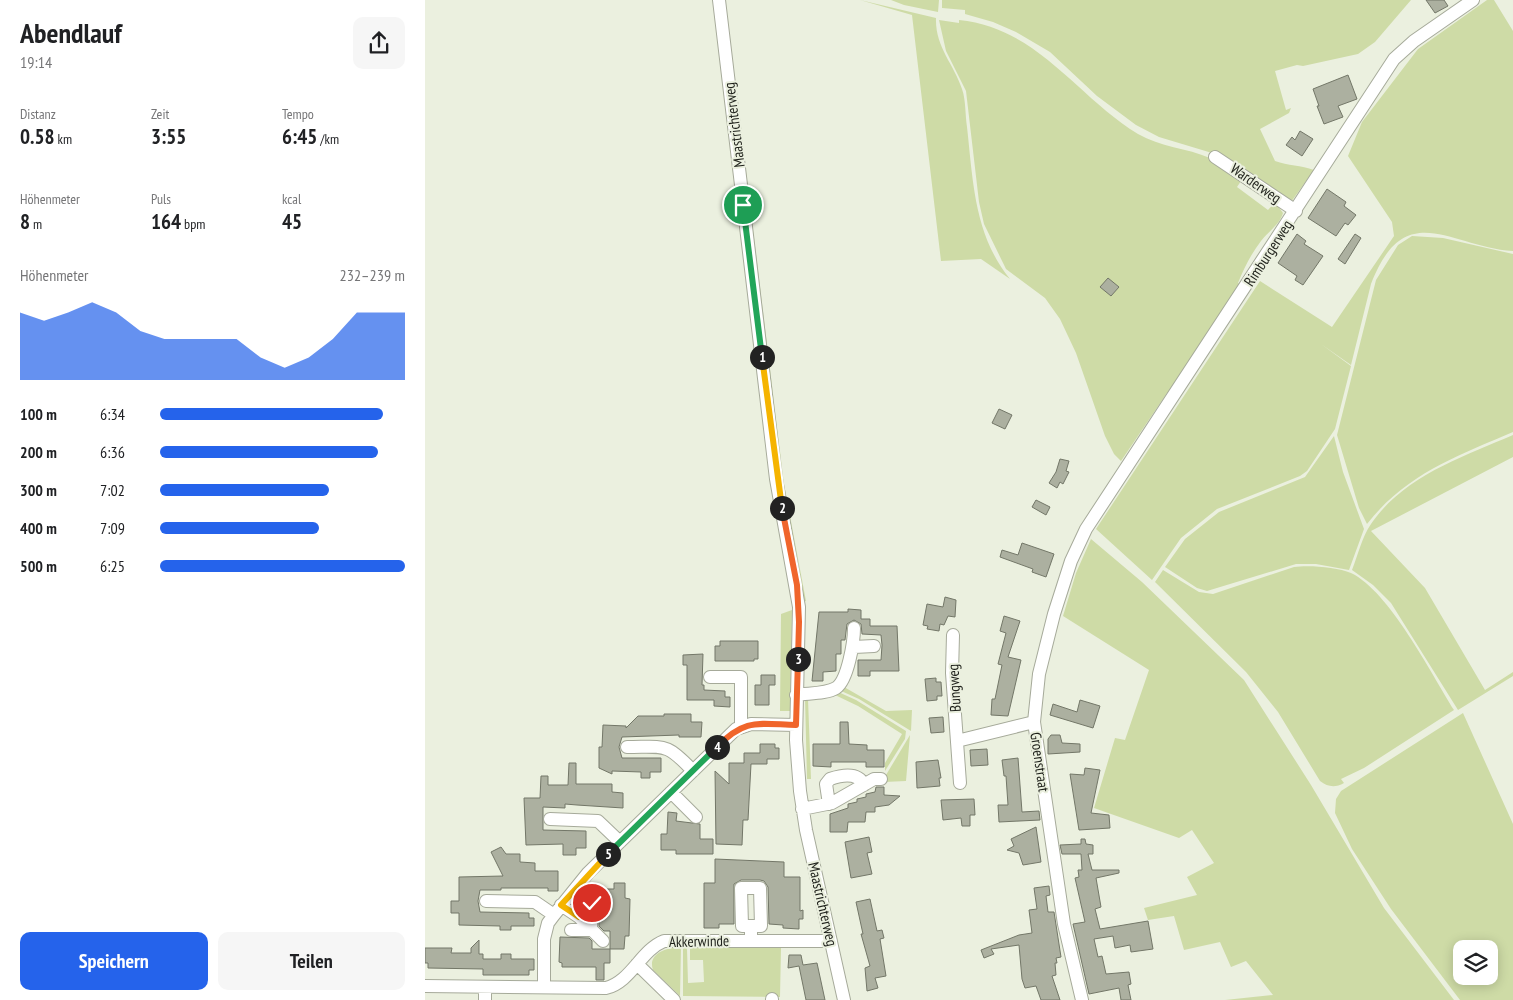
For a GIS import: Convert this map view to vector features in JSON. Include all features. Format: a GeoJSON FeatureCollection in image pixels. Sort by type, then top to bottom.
{"type":"FeatureCollection","features":[{"type":"Feature","properties":{"kind":"street","name":"Maastrichterweg"},"geometry":{"type":"LineString","coordinates":[[719,0],[776,479],[797,585],[799,622],[796,695],[797,770],[802,809],[843,1000]]}},
{"type":"Feature","properties":{"kind":"street","name":"Rimburgerweg"},"geometry":{"type":"LineString","coordinates":[[1085,529],[1296,211],[1394,59],[1414,41],[1473,0]]}},
{"type":"Feature","properties":{"kind":"street","name":"Warderweg"},"geometry":{"type":"LineString","coordinates":[[1215,157],[1296,211]]}},
{"type":"Feature","properties":{"kind":"street","name":"Groenstraat"},"geometry":{"type":"LineString","coordinates":[[1082,1000],[1064,924],[1034,722],[1039,674],[1054,614],[1071,561],[1085,529]]}},
{"type":"Feature","properties":{"kind":"street"},"geometry":{"type":"LineString","coordinates":[[796,695],[837,686],[854,647],[854,628]]}},
{"type":"Feature","properties":{"kind":"street","name":"Bungweg"},"geometry":{"type":"LineString","coordinates":[[953,635],[953,674],[960,783]]}},
{"type":"Feature","properties":{"kind":"street"},"geometry":{"type":"LineString","coordinates":[[854,647],[873,646]]}},
{"type":"Feature","properties":{"kind":"street"},"geometry":{"type":"LineString","coordinates":[[710,677],[741,677],[741,727]]}},
{"type":"Feature","properties":{"kind":"street"},"geometry":{"type":"LineString","coordinates":[[957,741],[1034,722]]}},
{"type":"Feature","properties":{"kind":"street"},"geometry":{"type":"LineString","coordinates":[[544,988],[544,939],[548,923],[588,873],[729,734],[741,727],[759,724],[796,725]]}},
{"type":"Feature","properties":{"kind":"street"},"geometry":{"type":"LineString","coordinates":[[627,747],[668,748],[677,754],[693,771]]}},
{"type":"Feature","properties":{"kind":"street"},"geometry":{"type":"LineString","coordinates":[[829,804],[826,784],[830,779],[853,776],[858,777],[864,785]]}},
{"type":"Feature","properties":{"kind":"street"},"geometry":{"type":"LineString","coordinates":[[802,809],[829,804],[874,779],[881,779]]}},
{"type":"Feature","properties":{"kind":"street"},"geometry":{"type":"LineString","coordinates":[[671,792],[696,817]]}},
{"type":"Feature","properties":{"kind":"street"},"geometry":{"type":"LineString","coordinates":[[549,819],[598,821],[620,842]]}},
{"type":"Feature","properties":{"kind":"street"},"geometry":{"type":"LineString","coordinates":[[486,901],[535,902],[587,921],[603,941]]}},
{"type":"Feature","properties":{"kind":"street"},"geometry":{"type":"LineString","coordinates":[[571,930],[587,921],[592,903]]}},
{"type":"Feature","properties":{"kind":"street","name":"Akkerwinde"},"geometry":{"type":"LineString","coordinates":[[751,926],[751,941]]}},
{"type":"Feature","properties":{"kind":"street","name":"Akkerwinde"},"geometry":{"type":"LineString","coordinates":[[425,986],[485,993],[544,988],[606,988],[618,982],[651,948],[664,941],[831,941]]}},
{"type":"Feature","properties":{"kind":"street"},"geometry":{"type":"LineString","coordinates":[[637,964],[674,1000]]}},
{"type":"Feature","properties":{"kind":"green space"},"geometry":{"type":"Polygon","coordinates":[[[722,0],[725,0],[784,484],[806,601],[803,602],[799,567],[781,475],[722,0]]]}},
{"type":"Feature","properties":{"kind":"green space"},"geometry":{"type":"Polygon","coordinates":[[[860,0],[936,18],[942,47],[959,80],[963,93],[974,187],[982,226],[998,262],[1010,279],[981,259],[941,261],[912,15],[860,0]]]}},
{"type":"Feature","properties":{"kind":"green space"},"geometry":{"type":"Polygon","coordinates":[[[891,0],[939,0],[938,12],[904,5],[891,0]]]}},
{"type":"Feature","properties":{"kind":"green space"},"geometry":{"type":"Polygon","coordinates":[[[942,0],[1411,0],[1375,42],[1358,54],[1275,71],[1286,110],[1291,108],[1289,113],[1260,129],[1275,161],[1314,170],[1291,202],[1222,156],[1159,137],[1136,125],[1097,96],[1050,52],[1016,32],[993,22],[965,14],[965,10],[942,8],[942,0]]]}},
{"type":"Feature","properties":{"kind":"green space"},"geometry":{"type":"Polygon","coordinates":[[[1487,0],[1494,0],[1513,31],[1513,251],[1490,248],[1449,236],[1431,233],[1414,234],[1399,241],[1384,257],[1371,284],[1351,365],[1321,344],[1351,366],[1335,429],[1307,471],[1300,476],[1217,509],[1181,538],[1152,580],[1096,529],[1260,281],[1332,327],[1394,236],[1392,222],[1348,156],[1362,122],[1418,49],[1487,0]]]}},
{"type":"Feature","properties":{"kind":"green space"},"geometry":{"type":"Polygon","coordinates":[[[939,20],[959,23],[959,20],[987,26],[1012,36],[1055,66],[1116,119],[1138,134],[1155,142],[1201,155],[1218,162],[1243,178],[1237,187],[1268,210],[1275,202],[1283,213],[1274,228],[1261,241],[1251,256],[1238,283],[1241,285],[1169,394],[1167,393],[1121,461],[1114,454],[1105,436],[1076,353],[1060,319],[1045,298],[1006,269],[984,224],[979,202],[966,91],[946,51],[939,20]]]}},
{"type":"Feature","properties":{"kind":"green space"},"geometry":{"type":"Polygon","coordinates":[[[1412,236],[1443,238],[1513,254],[1513,432],[1452,458],[1416,479],[1398,492],[1367,524],[1359,508],[1337,435],[1376,280],[1398,245],[1412,236]]]}},
{"type":"Feature","properties":{"kind":"green space"},"geometry":{"type":"Polygon","coordinates":[[[1513,435],[1513,457],[1371,531],[1425,588],[1485,690],[1513,672],[1513,676],[1458,710],[1391,603],[1373,585],[1352,570],[1371,524],[1384,507],[1400,493],[1454,460],[1513,435]]]}},
{"type":"Feature","properties":{"kind":"green space"},"geometry":{"type":"Polygon","coordinates":[[[1334,436],[1343,472],[1364,529],[1349,570],[1316,564],[1296,564],[1207,591],[1197,588],[1165,567],[1185,539],[1219,512],[1305,477],[1334,436]]]}},
{"type":"Feature","properties":{"kind":"green space"},"geometry":{"type":"Polygon","coordinates":[[[1091,539],[1142,582],[1244,680],[1311,785],[1384,908],[1454,1000],[1225,1000],[1273,995],[1246,961],[1231,967],[1220,942],[1184,950],[1174,916],[1148,920],[1144,908],[1197,895],[1187,877],[1214,863],[1192,830],[1179,838],[1094,808],[1115,738],[1125,740],[1149,670],[1063,616],[1076,573],[1091,539]]]}},
{"type":"Feature","properties":{"kind":"green space"},"geometry":{"type":"Polygon","coordinates":[[[1315,566],[1338,569],[1351,573],[1365,583],[1380,597],[1408,634],[1454,710],[1364,768],[1341,779],[1344,783],[1338,786],[1329,786],[1320,781],[1278,712],[1246,672],[1155,582],[1163,570],[1199,592],[1213,594],[1294,567],[1315,566]]]}},
{"type":"Feature","properties":{"kind":"green space"},"geometry":{"type":"Polygon","coordinates":[[[792,610],[790,711],[780,711],[781,614],[792,610]]]}},
{"type":"Feature","properties":{"kind":"green space"},"geometry":{"type":"Polygon","coordinates":[[[844,687],[886,711],[912,710],[911,731],[859,699],[839,690],[844,687]]]}},
{"type":"Feature","properties":{"kind":"green space"},"geometry":{"type":"Polygon","coordinates":[[[836,691],[856,700],[906,731],[905,739],[885,771],[885,763],[902,734],[858,706],[835,695],[808,699],[811,779],[807,779],[805,697],[836,691]]]}},
{"type":"Feature","properties":{"kind":"green space"},"geometry":{"type":"Polygon","coordinates":[[[1463,713],[1513,824],[1513,1000],[1460,1000],[1391,909],[1352,849],[1335,813],[1336,799],[1341,791],[1463,713]]]}},
{"type":"Feature","properties":{"kind":"green space"},"geometry":{"type":"Polygon","coordinates":[[[910,735],[906,781],[884,782],[886,775],[910,735]]]}},
{"type":"Feature","properties":{"kind":"green space"},"geometry":{"type":"Polygon","coordinates":[[[681,947],[680,996],[653,970],[652,964],[653,959],[660,952],[670,948],[681,947]]]}},
{"type":"Feature","properties":{"kind":"green space"},"geometry":{"type":"Polygon","coordinates":[[[683,947],[687,948],[688,983],[704,982],[703,960],[690,960],[690,948],[781,948],[780,997],[683,996],[683,947]]]}},
{"type":"Feature","properties":{"kind":"building"},"geometry":{"type":"Polygon","coordinates":[[[1426,0],[1444,0],[1448,6],[1435,13],[1426,0]]]}},
{"type":"Feature","properties":{"kind":"building"},"geometry":{"type":"Polygon","coordinates":[[[1348,75],[1357,99],[1338,106],[1343,117],[1324,124],[1313,89],[1348,75]]]}},
{"type":"Feature","properties":{"kind":"building"},"geometry":{"type":"Polygon","coordinates":[[[1300,131],[1313,139],[1302,156],[1286,145],[1292,137],[1295,140],[1300,131]]]}},
{"type":"Feature","properties":{"kind":"building"},"geometry":{"type":"Polygon","coordinates":[[[1327,189],[1346,202],[1344,206],[1356,215],[1348,225],[1345,223],[1336,236],[1308,218],[1327,189]]]}},
{"type":"Feature","properties":{"kind":"building"},"geometry":{"type":"Polygon","coordinates":[[[1297,234],[1306,241],[1304,244],[1323,256],[1303,285],[1295,280],[1297,276],[1278,263],[1297,234]]]}},
{"type":"Feature","properties":{"kind":"building"},"geometry":{"type":"Polygon","coordinates":[[[1355,234],[1361,238],[1345,264],[1338,259],[1355,234]]]}},
{"type":"Feature","properties":{"kind":"building"},"geometry":{"type":"Polygon","coordinates":[[[1108,278],[1119,287],[1111,296],[1100,287],[1108,278]]]}},
{"type":"Feature","properties":{"kind":"building"},"geometry":{"type":"Polygon","coordinates":[[[999,409],[1012,415],[1005,429],[992,423],[999,409]]]}},
{"type":"Feature","properties":{"kind":"building"},"geometry":{"type":"Polygon","coordinates":[[[1060,459],[1069,461],[1066,471],[1069,472],[1063,484],[1060,482],[1057,488],[1049,483],[1056,472],[1060,459]]]}},
{"type":"Feature","properties":{"kind":"building"},"geometry":{"type":"Polygon","coordinates":[[[1036,500],[1050,507],[1046,515],[1032,507],[1036,500]]]}},
{"type":"Feature","properties":{"kind":"building"},"geometry":{"type":"Polygon","coordinates":[[[1022,543],[1054,554],[1046,577],[1032,572],[1033,569],[1000,557],[1002,550],[1018,555],[1022,543]]]}},
{"type":"Feature","properties":{"kind":"building"},"geometry":{"type":"Polygon","coordinates":[[[945,597],[956,600],[955,617],[948,616],[944,625],[940,624],[939,631],[927,629],[928,626],[923,625],[927,604],[943,607],[945,597]]]}},
{"type":"Feature","properties":{"kind":"building"},"geometry":{"type":"Polygon","coordinates":[[[848,609],[861,610],[861,619],[870,619],[870,626],[897,626],[899,671],[870,671],[870,676],[858,676],[858,660],[881,660],[882,645],[881,635],[862,634],[861,624],[854,620],[847,624],[845,640],[841,640],[841,654],[836,654],[836,671],[823,672],[823,681],[812,681],[819,612],[848,612],[848,609]]]}},
{"type":"Feature","properties":{"kind":"building"},"geometry":{"type":"Polygon","coordinates":[[[1004,616],[1020,621],[1008,657],[1021,660],[1008,716],[991,715],[992,699],[995,699],[1002,665],[998,664],[1006,633],[1000,631],[1004,616]]]}},
{"type":"Feature","properties":{"kind":"building"},"geometry":{"type":"Polygon","coordinates":[[[720,641],[758,641],[758,659],[754,659],[754,661],[715,661],[715,646],[720,646],[720,641]]]}},
{"type":"Feature","properties":{"kind":"building"},"geometry":{"type":"Polygon","coordinates":[[[703,654],[702,685],[704,685],[704,690],[725,691],[725,697],[730,697],[730,707],[714,706],[714,700],[687,700],[687,665],[683,665],[683,655],[703,654]]]}},
{"type":"Feature","properties":{"kind":"building"},"geometry":{"type":"Polygon","coordinates":[[[761,675],[775,675],[775,685],[769,685],[769,705],[755,705],[755,685],[761,685],[761,675]]]}},
{"type":"Feature","properties":{"kind":"building"},"geometry":{"type":"Polygon","coordinates":[[[936,678],[936,682],[941,682],[942,696],[937,696],[937,700],[927,701],[925,679],[936,678]]]}},
{"type":"Feature","properties":{"kind":"building"},"geometry":{"type":"Polygon","coordinates":[[[1080,700],[1100,706],[1093,728],[1050,715],[1053,704],[1077,712],[1080,700]]]}},
{"type":"Feature","properties":{"kind":"building"},"geometry":{"type":"Polygon","coordinates":[[[664,714],[691,714],[691,722],[702,722],[701,737],[679,737],[679,735],[622,737],[619,747],[622,758],[661,758],[661,772],[650,772],[650,778],[641,778],[641,772],[612,771],[612,774],[599,768],[599,747],[602,747],[603,725],[626,726],[626,728],[638,716],[664,716],[664,714]]]}},
{"type":"Feature","properties":{"kind":"building"},"geometry":{"type":"Polygon","coordinates":[[[943,717],[944,732],[931,733],[929,718],[943,717]]]}},
{"type":"Feature","properties":{"kind":"building"},"geometry":{"type":"Polygon","coordinates":[[[840,722],[848,722],[849,744],[867,745],[867,750],[884,750],[884,767],[866,767],[866,762],[831,762],[831,767],[813,766],[813,744],[840,744],[840,722]]]}},
{"type":"Feature","properties":{"kind":"building"},"geometry":{"type":"Polygon","coordinates":[[[1051,735],[1060,735],[1062,743],[1080,744],[1080,752],[1048,754],[1048,739],[1051,735]]]}},
{"type":"Feature","properties":{"kind":"building"},"geometry":{"type":"Polygon","coordinates":[[[760,744],[775,744],[775,748],[779,748],[779,759],[767,759],[767,764],[751,764],[748,820],[743,820],[742,845],[716,844],[715,771],[729,784],[729,763],[744,763],[744,753],[760,753],[760,744]]]}},
{"type":"Feature","properties":{"kind":"building"},"geometry":{"type":"Polygon","coordinates":[[[987,749],[988,765],[971,766],[970,750],[987,749]]]}},
{"type":"Feature","properties":{"kind":"building"},"geometry":{"type":"Polygon","coordinates":[[[1018,758],[1022,812],[1039,811],[1040,820],[999,822],[998,805],[1008,805],[1006,776],[1004,776],[1002,760],[1018,758]]]}},
{"type":"Feature","properties":{"kind":"building"},"geometry":{"type":"Polygon","coordinates":[[[938,760],[941,778],[939,778],[940,786],[917,788],[916,762],[938,760]]]}},
{"type":"Feature","properties":{"kind":"building"},"geometry":{"type":"Polygon","coordinates":[[[569,763],[576,763],[576,784],[612,784],[612,792],[623,793],[623,808],[565,804],[565,808],[543,807],[543,830],[586,831],[586,848],[576,848],[576,855],[563,855],[563,844],[526,845],[524,798],[540,798],[541,776],[548,776],[548,785],[568,785],[569,763]]]}},
{"type":"Feature","properties":{"kind":"building"},"geometry":{"type":"Polygon","coordinates":[[[1085,768],[1100,770],[1091,813],[1109,815],[1110,828],[1079,830],[1070,774],[1084,775],[1085,768]]]}},
{"type":"Feature","properties":{"kind":"building"},"geometry":{"type":"Polygon","coordinates":[[[876,787],[884,787],[884,795],[900,796],[889,805],[875,807],[875,812],[866,812],[865,822],[848,822],[847,832],[830,832],[830,814],[848,808],[848,804],[866,797],[866,794],[875,792],[876,787]]]}},
{"type":"Feature","properties":{"kind":"building"},"geometry":{"type":"Polygon","coordinates":[[[974,799],[975,815],[970,815],[970,826],[962,826],[961,818],[943,820],[941,800],[974,799]]]}},
{"type":"Feature","properties":{"kind":"building"},"geometry":{"type":"Polygon","coordinates":[[[668,812],[677,813],[676,821],[700,824],[700,839],[713,839],[713,854],[676,854],[676,850],[661,850],[661,834],[667,834],[668,812]]]}},
{"type":"Feature","properties":{"kind":"building"},"geometry":{"type":"Polygon","coordinates":[[[1036,827],[1041,862],[1023,865],[1019,853],[1007,850],[1014,846],[1011,839],[1036,827]]]}},
{"type":"Feature","properties":{"kind":"building"},"geometry":{"type":"Polygon","coordinates":[[[869,837],[872,852],[867,853],[872,874],[851,878],[845,842],[869,837]]]}},
{"type":"Feature","properties":{"kind":"building"},"geometry":{"type":"Polygon","coordinates":[[[1081,839],[1085,839],[1086,844],[1093,845],[1093,854],[1088,854],[1092,870],[1119,870],[1119,873],[1096,878],[1101,907],[1095,909],[1100,929],[1148,921],[1153,949],[1131,952],[1130,945],[1115,948],[1113,936],[1094,939],[1098,957],[1102,956],[1106,974],[1129,972],[1131,984],[1128,985],[1131,1000],[1121,1000],[1119,988],[1089,994],[1073,924],[1085,922],[1075,878],[1079,877],[1078,870],[1082,870],[1081,854],[1062,854],[1060,845],[1081,844],[1081,839]]]}},
{"type":"Feature","properties":{"kind":"building"},"geometry":{"type":"Polygon","coordinates":[[[501,847],[506,854],[520,854],[520,862],[535,863],[535,871],[558,871],[558,891],[548,891],[548,888],[480,890],[478,901],[480,912],[529,913],[529,918],[534,918],[534,926],[511,926],[511,930],[500,930],[500,926],[459,925],[459,913],[451,913],[451,901],[459,901],[459,877],[503,876],[491,852],[501,847]]]}},
{"type":"Feature","properties":{"kind":"building"},"geometry":{"type":"Polygon","coordinates":[[[715,859],[784,862],[784,877],[800,877],[800,911],[803,910],[803,919],[799,919],[799,929],[783,928],[783,925],[769,924],[768,887],[764,881],[760,880],[741,880],[734,884],[734,924],[719,924],[719,928],[704,928],[704,883],[715,883],[715,859]]]}},
{"type":"Feature","properties":{"kind":"building"},"geometry":{"type":"Polygon","coordinates":[[[614,883],[625,883],[625,898],[630,899],[629,936],[625,936],[624,949],[610,949],[610,931],[604,931],[599,926],[599,899],[590,895],[590,884],[599,885],[599,889],[614,889],[614,883]]]}},
{"type":"Feature","properties":{"kind":"building"},"geometry":{"type":"Polygon","coordinates":[[[1049,886],[1050,895],[1046,896],[1048,912],[1054,912],[1061,957],[1056,958],[1056,975],[1052,976],[1060,1000],[1041,1000],[1036,986],[1025,988],[1022,979],[1019,945],[991,949],[994,954],[984,958],[981,950],[1019,935],[1032,933],[1029,910],[1037,909],[1034,888],[1049,886]]]}},
{"type":"Feature","properties":{"kind":"building"},"geometry":{"type":"Polygon","coordinates":[[[870,899],[877,931],[882,930],[884,938],[880,939],[886,976],[875,978],[878,988],[867,991],[865,968],[870,966],[861,934],[863,934],[856,902],[870,899]]]}},
{"type":"Feature","properties":{"kind":"building"},"geometry":{"type":"Polygon","coordinates":[[[560,937],[589,938],[592,941],[592,949],[610,949],[610,963],[604,963],[604,980],[596,980],[596,967],[562,967],[562,963],[559,962],[560,937]]]}},
{"type":"Feature","properties":{"kind":"building"},"geometry":{"type":"Polygon","coordinates":[[[479,940],[479,954],[483,954],[483,959],[501,959],[501,954],[511,954],[511,959],[534,959],[534,970],[529,970],[529,975],[483,975],[483,969],[428,968],[428,963],[425,963],[425,948],[452,948],[451,953],[471,953],[471,948],[479,940]]]}},
{"type":"Feature","properties":{"kind":"building"},"geometry":{"type":"Polygon","coordinates":[[[789,955],[801,955],[803,965],[817,963],[825,1000],[806,1000],[799,966],[788,968],[789,955]]]}},
{"type":"Feature","properties":{"kind":"route"},"geometry":{"type":"LineString","coordinates":[[592,903],[591,917],[579,917],[561,905],[588,873],[729,734],[745,725],[751,724],[796,725],[799,622],[797,585],[776,479],[743,205]]}}]}
